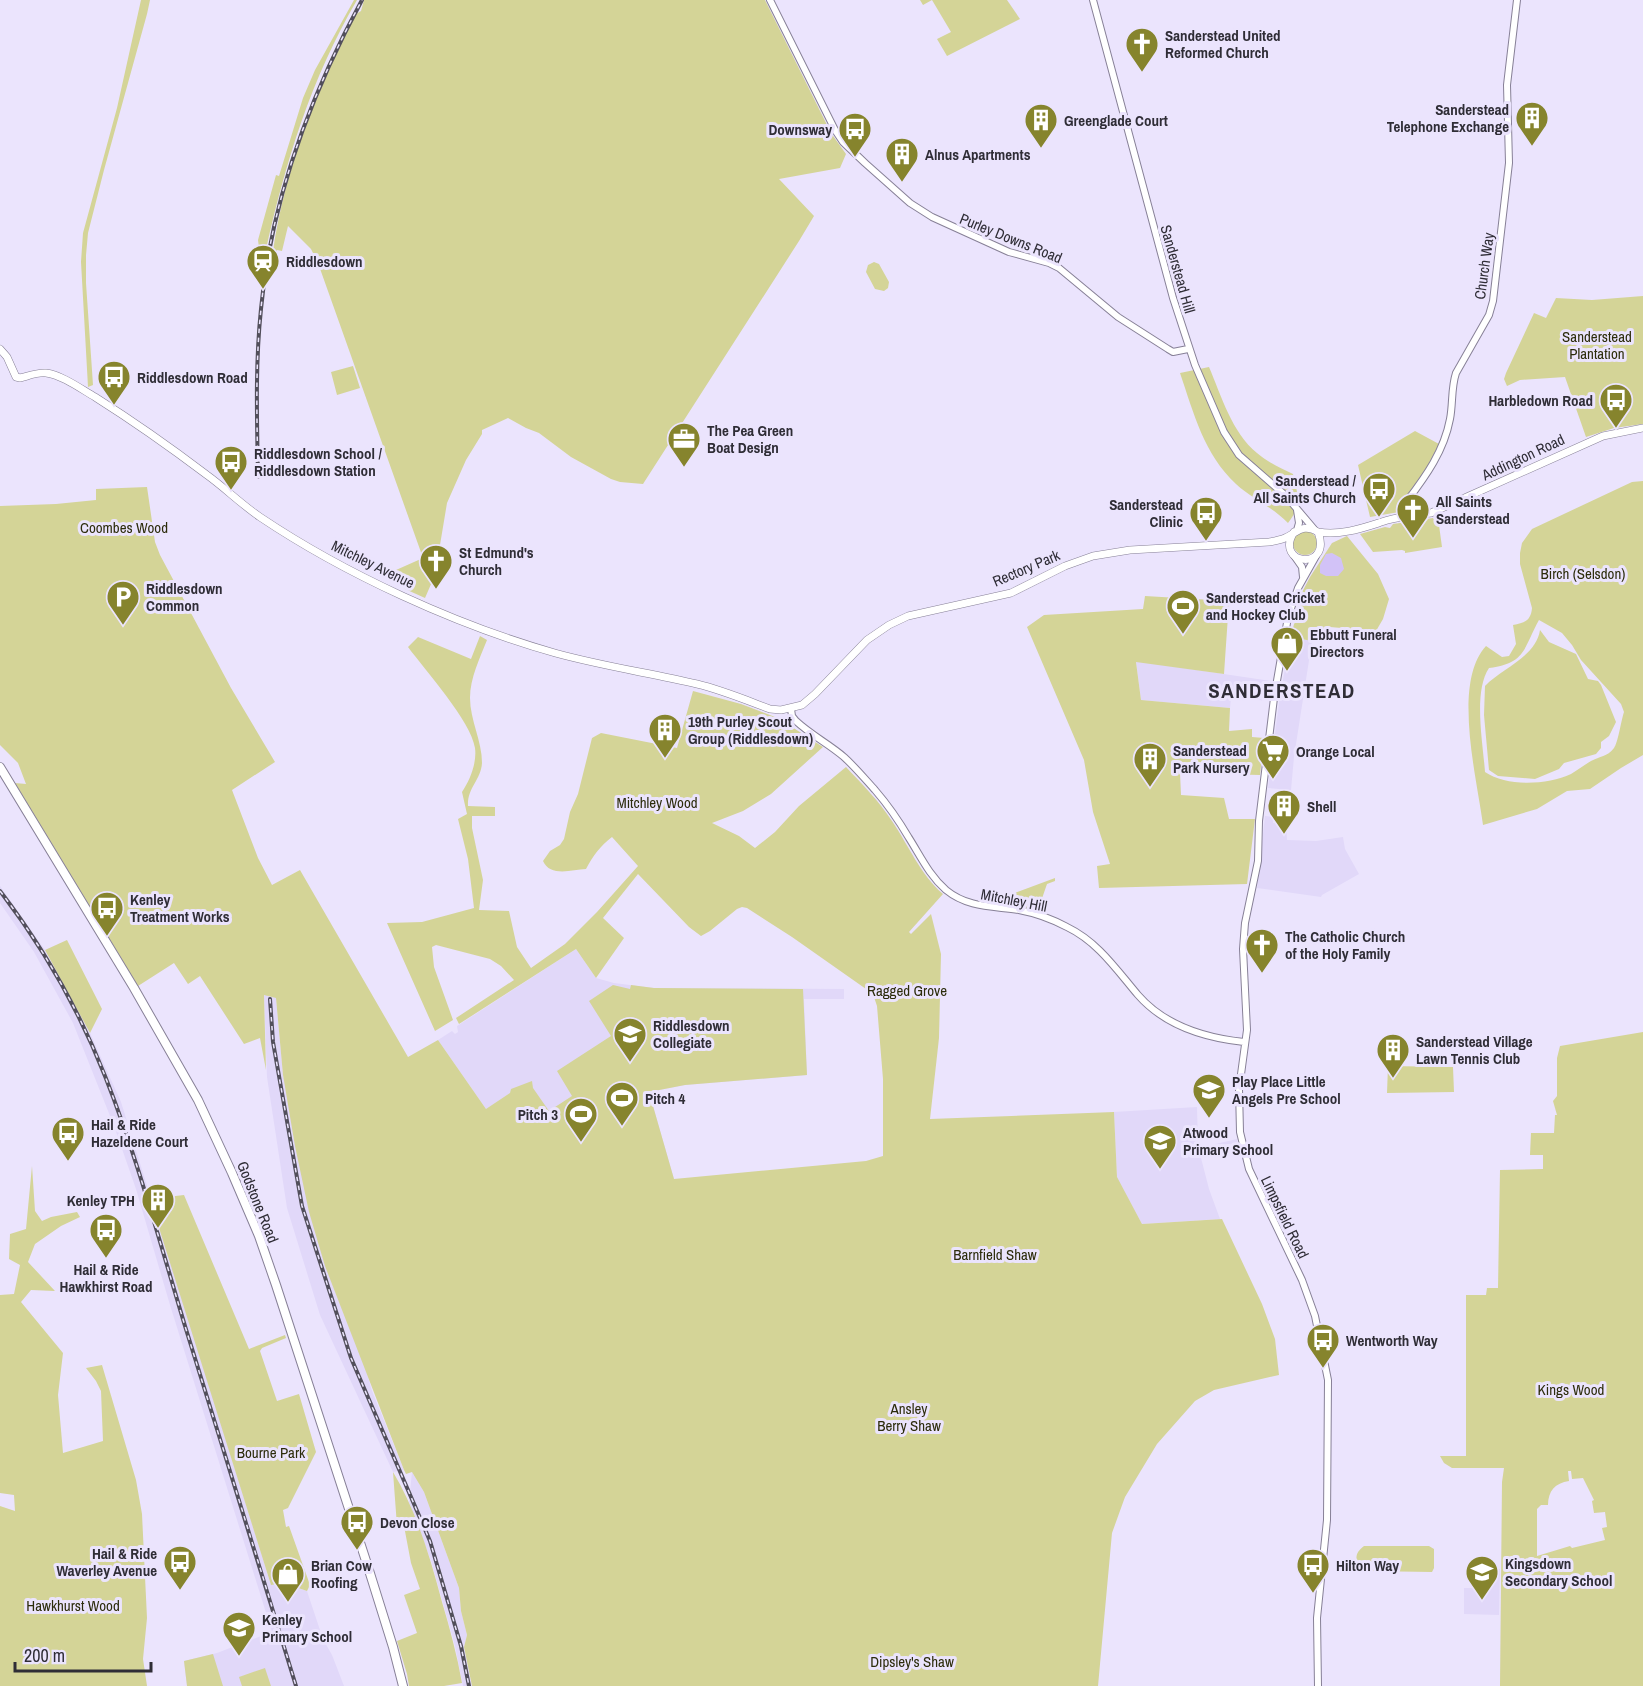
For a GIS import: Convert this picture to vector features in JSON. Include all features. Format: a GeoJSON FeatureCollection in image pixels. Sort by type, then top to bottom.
{"type":"FeatureCollection","features":[{"type":"Feature","properties":{"kind":"highway","name":"Godstone Road"},"geometry":{"type":"LineString","coordinates":[[0,767],[134,988],[190,1086],[232,1173],[259,1236],[276,1286],[368,1567],[403,1686]]}},
{"type":"Feature","properties":{"kind":"main road","name":"Purley Downs Road"},"geometry":{"type":"LineString","coordinates":[[770,0],[837,135],[902,197],[932,218],[982,241],[1059,268],[1118,316],[1168,349],[1173,352],[1188,349]]}},
{"type":"Feature","properties":{"kind":"main road","name":"Church Way"},"geometry":{"type":"LineString","coordinates":[[1405,516],[1407,501],[1430,469],[1443,444],[1450,421],[1456,373],[1489,315],[1493,301],[1509,163],[1507,85],[1517,0]]}},
{"type":"Feature","properties":{"kind":"main road","name":"Sanderstead Hill"},"geometry":{"type":"LineString","coordinates":[[1095,3],[1119,100],[1188,349],[1224,432],[1239,455],[1296,507],[1316,531]]}},
{"type":"Feature","properties":{"kind":"main road","name":"Mitchley Avenue"},"geometry":{"type":"LineString","coordinates":[[0,349],[7,357],[16,376],[20,378],[45,372],[86,392],[144,429],[248,508],[296,539],[376,582],[459,620],[573,657],[618,669],[699,685],[770,709],[791,709]]}},
{"type":"Feature","properties":{"kind":"main road","name":"Addington Road"},"geometry":{"type":"LineString","coordinates":[[1345,532],[1405,516],[1431,513],[1603,436],[1643,429]]}},
{"type":"Feature","properties":{"kind":"main road"},"geometry":{"type":"LineString","coordinates":[[1296,507],[1299,523],[1290,543],[1303,569],[1302,581]]}},
{"type":"Feature","properties":{"kind":"main road"},"geometry":{"type":"LineString","coordinates":[[1295,531],[1304,527],[1330,534],[1345,532]]}},
{"type":"Feature","properties":{"kind":"main road","name":"Rectory Park"},"geometry":{"type":"LineString","coordinates":[[791,709],[802,705],[815,694],[867,640],[889,625],[908,616],[1011,593],[1093,555],[1130,550],[1269,542],[1282,539],[1295,531]]}},
{"type":"Feature","properties":{"kind":"main road"},"geometry":{"type":"LineString","coordinates":[[1316,531],[1321,542],[1317,554]]}},
{"type":"Feature","properties":{"kind":"main road"},"geometry":{"type":"LineString","coordinates":[[1294,555],[1307,560],[1317,554],[1328,541],[1345,532]]}},
{"type":"Feature","properties":{"kind":"main road","name":"Rectory Park"},"geometry":{"type":"LineString","coordinates":[[1269,542],[1294,555]]}},
{"type":"Feature","properties":{"kind":"main road","name":"Limpsfield Road"},"geometry":{"type":"LineString","coordinates":[[1317,554],[1302,581],[1288,617],[1278,671],[1263,789],[1258,861],[1245,923],[1243,949],[1247,1024],[1239,1089],[1243,1146],[1256,1188],[1302,1280],[1315,1316],[1328,1380],[1327,1520],[1317,1618],[1318,1686]]}},
{"type":"Feature","properties":{"kind":"main road","name":"Mitchley Hill"},"geometry":{"type":"LineString","coordinates":[[791,709],[796,722],[843,756],[875,790],[894,814],[923,863],[948,891],[971,904],[1020,910],[1067,927],[1098,948],[1113,963],[1140,998],[1166,1018],[1198,1033],[1244,1042]]}},
{"type":"Feature","properties":{"kind":"shaded area"},"geometry":{"type":"Polygon","coordinates":[[[1332,553],[1341,558],[1344,569],[1338,576],[1326,576],[1320,573],[1320,565],[1326,554],[1332,553]]]}},
{"type":"Feature","properties":{"kind":"shaded area"},"geometry":{"type":"Polygon","coordinates":[[[1291,637],[1312,641],[1291,790],[1268,788],[1280,695],[1291,637]]]}},
{"type":"Feature","properties":{"kind":"shaded area"},"geometry":{"type":"Polygon","coordinates":[[[1136,661],[1271,681],[1268,701],[1231,697],[1230,708],[1141,700],[1136,661]]]}},
{"type":"Feature","properties":{"kind":"shaded area"},"geometry":{"type":"Polygon","coordinates":[[[1265,816],[1274,817],[1273,823],[1286,824],[1287,840],[1316,841],[1343,837],[1345,849],[1359,874],[1321,897],[1257,888],[1265,816]]]}},
{"type":"Feature","properties":{"kind":"shaded area"},"geometry":{"type":"Polygon","coordinates":[[[0,886],[45,950],[90,1033],[121,1102],[271,1585],[284,1583],[307,1591],[323,1639],[344,1686],[187,1686],[184,1661],[217,1653],[272,1632],[136,1189],[114,1126],[73,1023],[34,952],[0,903],[0,886]]]}},
{"type":"Feature","properties":{"kind":"shaded area","name":"Riddlesdown Collegiate"},"geometry":{"type":"Polygon","coordinates":[[[576,949],[596,978],[614,983],[654,988],[844,989],[844,999],[804,999],[807,1075],[685,1085],[649,1092],[674,1179],[486,1109],[438,1040],[452,1031],[455,1034],[458,1032],[457,1026],[576,949]]]}},
{"type":"Feature","properties":{"kind":"shaded area"},"geometry":{"type":"Polygon","coordinates":[[[264,994],[276,998],[283,1075],[372,1391],[404,1470],[393,1472],[320,1315],[287,1208],[267,1077],[264,994]]]}},
{"type":"Feature","properties":{"kind":"shaded area","name":"Atwood Primary School"},"geometry":{"type":"Polygon","coordinates":[[[1197,1107],[1198,1148],[1237,1139],[1238,1146],[1200,1154],[1220,1219],[1142,1224],[1117,1178],[1114,1112],[1197,1107]]]}},
{"type":"Feature","properties":{"kind":"shaded area"},"geometry":{"type":"Polygon","coordinates":[[[412,1472],[424,1492],[459,1588],[461,1611],[467,1635],[464,1647],[472,1686],[463,1686],[455,1646],[431,1561],[409,1502],[412,1472]]]}},
{"type":"Feature","properties":{"kind":"shaded area","name":"Kingsdown Secondary School"},"geometry":{"type":"Polygon","coordinates":[[[1482,1569],[1500,1569],[1499,1615],[1464,1614],[1464,1588],[1482,1588],[1482,1569]]]}},
{"type":"Feature","properties":{"kind":"green space"},"geometry":{"type":"Polygon","coordinates":[[[141,0],[150,0],[88,233],[86,283],[93,385],[88,387],[81,262],[83,233],[117,108],[141,0]]]}},
{"type":"Feature","properties":{"kind":"green space"},"geometry":{"type":"Polygon","coordinates":[[[354,0],[357,0],[313,90],[291,152],[266,249],[256,250],[259,248],[258,240],[276,175],[279,176],[303,98],[315,70],[354,0]]]}},
{"type":"Feature","properties":{"kind":"green space"},"geometry":{"type":"Polygon","coordinates":[[[364,0],[765,0],[831,133],[846,154],[840,168],[779,179],[814,216],[643,484],[611,479],[571,457],[539,433],[508,418],[482,430],[447,503],[435,575],[425,598],[405,589],[396,570],[423,558],[318,263],[311,249],[288,226],[282,251],[277,250],[276,253],[273,251],[286,189],[305,129],[329,71],[356,14],[361,11],[364,0]]]}},
{"type":"Feature","properties":{"kind":"green space"},"geometry":{"type":"Polygon","coordinates":[[[920,0],[932,0],[923,5],[920,0]]]}},
{"type":"Feature","properties":{"kind":"green space"},"geometry":{"type":"Polygon","coordinates":[[[932,0],[1007,0],[1020,19],[947,56],[937,39],[951,32],[932,0]]]}},
{"type":"Feature","properties":{"kind":"green space"},"geometry":{"type":"Polygon","coordinates":[[[874,262],[879,264],[889,282],[888,288],[884,291],[875,289],[866,272],[868,265],[874,262]]]}},
{"type":"Feature","properties":{"kind":"green space","name":"Sanderstead Plantation"},"geometry":{"type":"Polygon","coordinates":[[[1643,296],[1643,424],[1614,428],[1586,437],[1565,377],[1520,380],[1507,386],[1504,379],[1506,373],[1534,313],[1546,318],[1556,298],[1592,300],[1643,296]]]}},
{"type":"Feature","properties":{"kind":"green space"},"geometry":{"type":"Polygon","coordinates":[[[353,366],[360,388],[337,395],[331,372],[353,366]]]}},
{"type":"Feature","properties":{"kind":"green space"},"geometry":{"type":"Polygon","coordinates":[[[1209,367],[1228,413],[1248,445],[1274,465],[1293,474],[1298,500],[1288,523],[1236,484],[1208,447],[1195,418],[1180,373],[1209,367]]]}},
{"type":"Feature","properties":{"kind":"green space"},"geometry":{"type":"Polygon","coordinates":[[[1415,431],[1439,444],[1427,467],[1401,504],[1399,512],[1370,517],[1358,465],[1415,431]]]}},
{"type":"Feature","properties":{"kind":"green space","name":"Birch (Selsdon)"},"geometry":{"type":"Polygon","coordinates":[[[1643,481],[1643,755],[1590,789],[1567,791],[1537,809],[1483,825],[1472,757],[1470,683],[1476,662],[1486,646],[1502,657],[1509,656],[1516,644],[1513,625],[1524,622],[1530,616],[1532,608],[1520,564],[1522,543],[1532,529],[1632,482],[1643,481]],[[1539,620],[1522,653],[1510,662],[1489,668],[1484,678],[1480,718],[1485,772],[1494,777],[1527,783],[1561,778],[1606,755],[1615,745],[1624,712],[1621,704],[1581,660],[1562,633],[1539,620]]]}},
{"type":"Feature","properties":{"kind":"green space"},"geometry":{"type":"Polygon","coordinates":[[[147,487],[155,542],[160,555],[231,688],[275,762],[232,790],[258,858],[272,885],[300,870],[408,1057],[438,1040],[486,1109],[510,1093],[511,1089],[532,1081],[533,1088],[549,1111],[572,1096],[557,1071],[611,1036],[589,1001],[613,985],[630,989],[631,985],[654,988],[803,989],[807,1075],[685,1085],[649,1092],[674,1179],[866,1161],[883,1156],[883,1079],[877,1006],[874,997],[792,937],[747,908],[737,909],[701,936],[689,927],[638,874],[603,918],[624,938],[596,978],[576,949],[459,1024],[456,1018],[514,980],[501,966],[490,959],[436,945],[432,947],[434,967],[453,1020],[435,1031],[387,923],[422,922],[474,908],[468,859],[458,819],[467,814],[462,792],[472,771],[475,748],[472,737],[457,710],[408,647],[418,637],[471,659],[480,636],[487,640],[474,676],[470,698],[482,763],[468,800],[468,806],[495,807],[495,816],[472,816],[472,828],[483,880],[479,910],[509,911],[517,947],[531,968],[565,944],[638,866],[612,837],[597,852],[586,869],[556,871],[546,866],[543,861],[550,851],[560,845],[564,839],[592,738],[601,733],[677,748],[693,691],[741,704],[778,718],[823,747],[771,794],[743,811],[712,823],[739,836],[755,848],[775,832],[799,806],[846,767],[882,807],[921,869],[943,894],[909,932],[911,934],[931,914],[941,954],[939,1038],[930,1119],[1114,1112],[1117,1177],[1142,1224],[1222,1219],[1262,1304],[1275,1339],[1279,1375],[1214,1390],[1195,1401],[1157,1444],[1125,1497],[1112,1533],[1098,1686],[472,1686],[464,1647],[467,1635],[461,1611],[459,1588],[424,1492],[412,1472],[406,1474],[404,1470],[325,1266],[309,1212],[283,1075],[276,998],[264,995],[266,1070],[260,1038],[244,1044],[200,976],[188,984],[174,963],[138,986],[15,783],[26,784],[18,763],[0,745],[0,506],[96,500],[96,489],[147,487]]]}},
{"type":"Feature","properties":{"kind":"green space"},"geometry":{"type":"Polygon","coordinates":[[[1433,518],[1434,520],[1438,518],[1442,547],[1405,553],[1402,550],[1373,552],[1360,534],[1385,527],[1390,528],[1393,524],[1433,518]]]}},
{"type":"Feature","properties":{"kind":"green space"},"geometry":{"type":"Polygon","coordinates":[[[1305,531],[1314,534],[1317,543],[1314,552],[1305,555],[1296,552],[1293,543],[1296,534],[1305,531]]]}},
{"type":"Feature","properties":{"kind":"green space"},"geometry":{"type":"Polygon","coordinates":[[[1347,536],[1378,574],[1389,599],[1383,619],[1376,631],[1330,627],[1329,633],[1313,631],[1312,641],[1291,637],[1294,624],[1298,619],[1299,598],[1310,577],[1332,543],[1347,536]]]}},
{"type":"Feature","properties":{"kind":"green space"},"geometry":{"type":"Polygon","coordinates":[[[1145,596],[1229,601],[1224,674],[1136,662],[1141,700],[1230,708],[1229,731],[1252,729],[1252,737],[1264,738],[1260,775],[1180,773],[1181,795],[1224,798],[1229,819],[1255,819],[1247,884],[1099,888],[1097,866],[1110,864],[1093,812],[1084,760],[1027,627],[1044,615],[1143,609],[1145,596]]]}},
{"type":"Feature","properties":{"kind":"green space"},"geometry":{"type":"Polygon","coordinates":[[[1540,630],[1549,642],[1576,654],[1588,679],[1598,681],[1601,685],[1616,722],[1609,736],[1601,742],[1601,748],[1596,754],[1564,763],[1559,769],[1535,779],[1498,776],[1489,770],[1484,715],[1485,686],[1532,648],[1540,630]]]}},
{"type":"Feature","properties":{"kind":"green space"},"geometry":{"type":"Polygon","coordinates":[[[1055,878],[1055,881],[1047,884],[1038,910],[994,902],[995,895],[1009,895],[1055,878]]]}},
{"type":"Feature","properties":{"kind":"green space"},"geometry":{"type":"Polygon","coordinates":[[[67,940],[102,1009],[90,1033],[45,950],[67,940]]]}},
{"type":"Feature","properties":{"kind":"green space","name":"Kings Wood"},"geometry":{"type":"Polygon","coordinates":[[[1643,1032],[1643,1686],[1500,1686],[1504,1468],[1452,1468],[1444,1463],[1440,1456],[1466,1456],[1466,1295],[1486,1295],[1487,1288],[1498,1288],[1500,1170],[1543,1169],[1543,1155],[1530,1155],[1531,1133],[1554,1133],[1555,1115],[1557,1115],[1553,1101],[1557,1096],[1557,1058],[1560,1046],[1643,1032]],[[1568,1471],[1569,1481],[1556,1486],[1551,1492],[1548,1505],[1541,1505],[1537,1509],[1537,1556],[1570,1546],[1572,1548],[1605,1540],[1602,1528],[1607,1527],[1605,1512],[1594,1513],[1592,1501],[1594,1500],[1583,1478],[1572,1479],[1571,1471],[1568,1471]]]}},
{"type":"Feature","properties":{"kind":"green space"},"geometry":{"type":"Polygon","coordinates":[[[1388,1066],[1453,1067],[1454,1092],[1387,1093],[1388,1066]]]}},
{"type":"Feature","properties":{"kind":"green space","name":"Hawkhurst Wood"},"geometry":{"type":"Polygon","coordinates":[[[32,1166],[35,1211],[42,1221],[77,1212],[80,1217],[61,1226],[35,1244],[28,1262],[55,1291],[31,1290],[21,1302],[63,1353],[58,1395],[63,1453],[103,1441],[101,1391],[86,1368],[102,1365],[136,1480],[142,1514],[147,1618],[143,1659],[147,1686],[0,1686],[0,1506],[15,1511],[14,1495],[0,1493],[0,1295],[14,1294],[20,1265],[9,1259],[10,1234],[26,1229],[32,1166]]]}},
{"type":"Feature","properties":{"kind":"green space","name":"Bourne Park"},"geometry":{"type":"Polygon","coordinates":[[[184,1195],[249,1349],[285,1335],[286,1338],[260,1351],[277,1401],[299,1394],[316,1452],[288,1508],[283,1510],[286,1527],[289,1526],[310,1585],[307,1591],[284,1583],[271,1585],[150,1199],[184,1195]]]}},
{"type":"Feature","properties":{"kind":"green space"},"geometry":{"type":"Polygon","coordinates":[[[393,1472],[416,1519],[428,1552],[451,1632],[462,1683],[444,1686],[409,1686],[397,1641],[417,1633],[404,1595],[420,1589],[411,1563],[404,1526],[397,1526],[393,1472]]]}},
{"type":"Feature","properties":{"kind":"green space"},"geometry":{"type":"Polygon","coordinates":[[[1364,1546],[1429,1546],[1434,1549],[1434,1568],[1432,1572],[1367,1571],[1358,1566],[1357,1560],[1358,1553],[1364,1546]]]}},
{"type":"Feature","properties":{"kind":"green space"},"geometry":{"type":"Polygon","coordinates":[[[213,1654],[223,1686],[187,1686],[184,1661],[213,1654]]]}},
{"type":"Feature","properties":{"kind":"green space"},"geometry":{"type":"Polygon","coordinates":[[[265,1668],[271,1686],[242,1686],[239,1677],[265,1668]]]}},
{"type":"Feature","properties":{"kind":"railway"},"geometry":{"type":"LineString","coordinates":[[258,477],[259,330],[266,268],[274,228],[284,189],[310,111],[343,36],[362,0]]}},
{"type":"Feature","properties":{"kind":"railway"},"geometry":{"type":"LineString","coordinates":[[0,891],[31,934],[72,1003],[95,1051],[117,1107],[148,1200],[296,1686]]}},
{"type":"Feature","properties":{"kind":"railway"},"geometry":{"type":"LineString","coordinates":[[270,999],[273,1042],[302,1206],[351,1358],[430,1541],[461,1646],[469,1686]]}},
{"type":"Feature","properties":{"kind":"place","name":"Sanderstead United Reformed Church"},"geometry":{"type":"Point","coordinates":[1142,73]}},
{"type":"Feature","properties":{"kind":"place","name":"Sanderstead Telephone Exchange"},"geometry":{"type":"Point","coordinates":[1532,147]}},
{"type":"Feature","properties":{"kind":"place","name":"Greenglade Court"},"geometry":{"type":"Point","coordinates":[1041,149]}},
{"type":"Feature","properties":{"kind":"place","name":"Downsway"},"geometry":{"type":"Point","coordinates":[855,158]}},
{"type":"Feature","properties":{"kind":"place","name":"Alnus Apartments"},"geometry":{"type":"Point","coordinates":[902,183]}},
{"type":"Feature","properties":{"kind":"place","name":"Riddlesdown"},"geometry":{"type":"Point","coordinates":[263,290]}},
{"type":"Feature","properties":{"kind":"place","name":"Riddlesdown Road"},"geometry":{"type":"Point","coordinates":[114,406]}},
{"type":"Feature","properties":{"kind":"place","name":"Harbledown Road"},"geometry":{"type":"Point","coordinates":[1616,429]}},
{"type":"Feature","properties":{"kind":"place","name":"The Pea Green Boat Design"},"geometry":{"type":"Point","coordinates":[684,468]}},
{"type":"Feature","properties":{"kind":"place","name":"Riddlesdown School / Riddlesdown Station"},"geometry":{"type":"Point","coordinates":[231,491]}},
{"type":"Feature","properties":{"kind":"place","name":"Sanderstead / All Saints Church"},"geometry":{"type":"Point","coordinates":[1379,518]}},
{"type":"Feature","properties":{"kind":"place","name":"All Saints Sanderstead"},"geometry":{"type":"Point","coordinates":[1413,539]}},
{"type":"Feature","properties":{"kind":"place","name":"Sanderstead Clinic"},"geometry":{"type":"Point","coordinates":[1206,542]}},
{"type":"Feature","properties":{"kind":"place","name":"St Edmund's Church"},"geometry":{"type":"Point","coordinates":[436,590]}},
{"type":"Feature","properties":{"kind":"place","name":"Riddlesdown Common"},"geometry":{"type":"Point","coordinates":[123,626]}},
{"type":"Feature","properties":{"kind":"place","name":"Sanderstead Cricket and Hockey Club"},"geometry":{"type":"Point","coordinates":[1183,635]}},
{"type":"Feature","properties":{"kind":"place","name":"Ebbutt Funeral Directors"},"geometry":{"type":"Point","coordinates":[1287,672]}},
{"type":"Feature","properties":{"kind":"place","name":"19th Purley Scout Group (Riddlesdown)"},"geometry":{"type":"Point","coordinates":[665,759]}},
{"type":"Feature","properties":{"kind":"place","name":"Orange Local"},"geometry":{"type":"Point","coordinates":[1273,780]}},
{"type":"Feature","properties":{"kind":"place","name":"Sanderstead Park Nursery"},"geometry":{"type":"Point","coordinates":[1150,788]}},
{"type":"Feature","properties":{"kind":"place","name":"Shell"},"geometry":{"type":"Point","coordinates":[1284,835]}},
{"type":"Feature","properties":{"kind":"place","name":"Kenley Treatment Works"},"geometry":{"type":"Point","coordinates":[107,937]}},
{"type":"Feature","properties":{"kind":"place","name":"The Catholic Church of the Holy Family"},"geometry":{"type":"Point","coordinates":[1262,974]}},
{"type":"Feature","properties":{"kind":"place","name":"Riddlesdown Collegiate"},"geometry":{"type":"Point","coordinates":[630,1063]}},
{"type":"Feature","properties":{"kind":"place","name":"Sanderstead Village Lawn Tennis Club"},"geometry":{"type":"Point","coordinates":[1393,1079]}},
{"type":"Feature","properties":{"kind":"place","name":"Play Place Little Angels Pre School"},"geometry":{"type":"Point","coordinates":[1209,1119]}},
{"type":"Feature","properties":{"kind":"place","name":"Pitch 4"},"geometry":{"type":"Point","coordinates":[622,1127]}},
{"type":"Feature","properties":{"kind":"place","name":"Pitch 3"},"geometry":{"type":"Point","coordinates":[581,1143]}},
{"type":"Feature","properties":{"kind":"place","name":"Hail & Ride Hazeldene Court"},"geometry":{"type":"Point","coordinates":[68,1162]}},
{"type":"Feature","properties":{"kind":"place","name":"Atwood Primary School"},"geometry":{"type":"Point","coordinates":[1160,1170]}},
{"type":"Feature","properties":{"kind":"place","name":"Kenley TPH"},"geometry":{"type":"Point","coordinates":[158,1229]}},
{"type":"Feature","properties":{"kind":"place","name":"Hail & Ride Hawkhirst Road"},"geometry":{"type":"Point","coordinates":[106,1259]}},
{"type":"Feature","properties":{"kind":"place","name":"Wentworth Way"},"geometry":{"type":"Point","coordinates":[1323,1369]}},
{"type":"Feature","properties":{"kind":"place","name":"Devon Close"},"geometry":{"type":"Point","coordinates":[357,1551]}},
{"type":"Feature","properties":{"kind":"place","name":"Hail & Ride Waverley Avenue"},"geometry":{"type":"Point","coordinates":[180,1591]}},
{"type":"Feature","properties":{"kind":"place","name":"Hilton Way"},"geometry":{"type":"Point","coordinates":[1313,1594]}},
{"type":"Feature","properties":{"kind":"place","name":"Kingsdown Secondary School"},"geometry":{"type":"Point","coordinates":[1482,1601]}},
{"type":"Feature","properties":{"kind":"place","name":"Brian Cow Roofing"},"geometry":{"type":"Point","coordinates":[288,1603]}},
{"type":"Feature","properties":{"kind":"place","name":"Kenley Primary School"},"geometry":{"type":"Point","coordinates":[239,1657]}},
{"type":"Feature","properties":{"kind":"district","name":"SANDERSTEAD"},"geometry":{"type":"Point","coordinates":[1282,690]}},
{"type":"Feature","properties":{"kind":"park label","name":"Coombes Wood"},"geometry":{"type":"Point","coordinates":[124,527]}},
{"type":"Feature","properties":{"kind":"park label","name":"Mitchley Wood"},"geometry":{"type":"Point","coordinates":[657,802]}},
{"type":"Feature","properties":{"kind":"park label","name":"Ragged Grove"},"geometry":{"type":"Point","coordinates":[907,990]}},
{"type":"Feature","properties":{"kind":"park label","name":"Barnfield Shaw"},"geometry":{"type":"Point","coordinates":[995,1254]}},
{"type":"Feature","properties":{"kind":"park label","name":"Ansley Berry Shaw"},"geometry":{"type":"Point","coordinates":[909,1416]}},
{"type":"Feature","properties":{"kind":"park label","name":"Dipsley's Shaw"},"geometry":{"type":"Point","coordinates":[912,1661]}}]}
